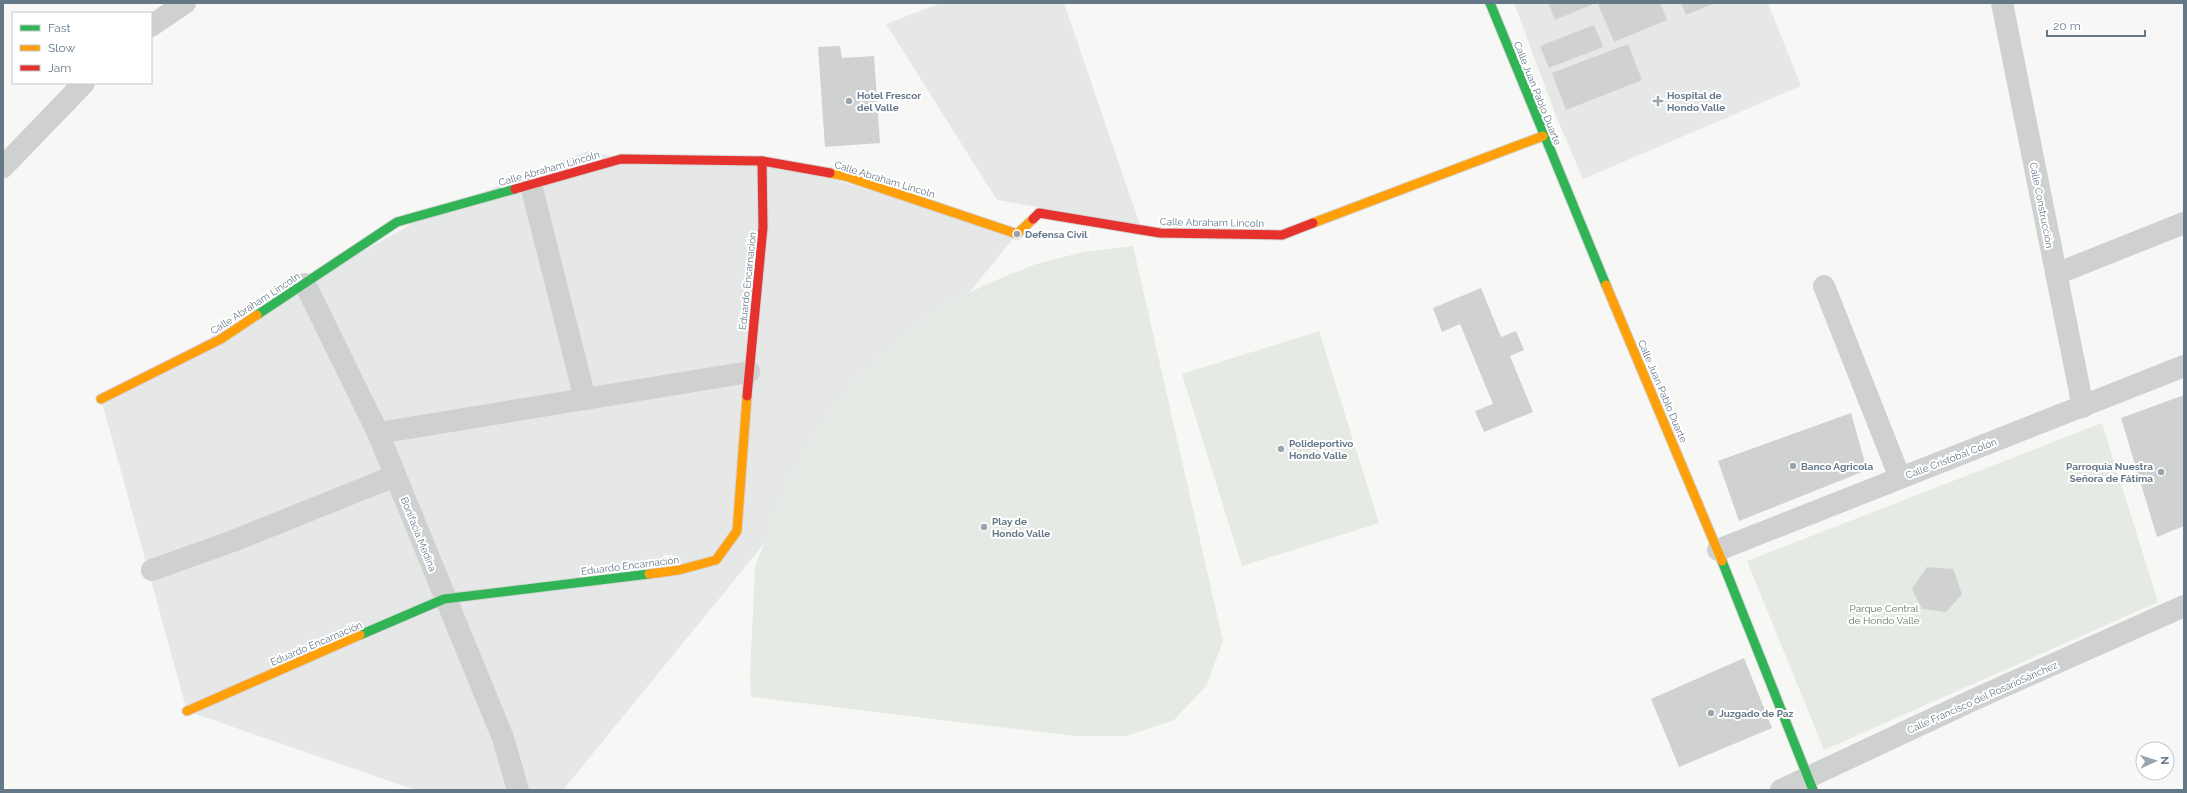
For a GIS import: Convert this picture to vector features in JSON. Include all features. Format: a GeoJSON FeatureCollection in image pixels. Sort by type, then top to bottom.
{"type":"FeatureCollection","features":[{"type":"Feature","properties":{"kind":"street"},"geometry":{"type":"LineString","coordinates":[[152,25],[185,3]]}},
{"type":"Feature","properties":{"kind":"street","name":"Calle Juan Pablo Duarte"},"geometry":{"type":"LineString","coordinates":[[1490,3],[1543,136],[1718,550],[1810,783]]}},
{"type":"Feature","properties":{"kind":"street","name":"Calle Construcción"},"geometry":{"type":"LineString","coordinates":[[2002,3],[2083,407]]}},
{"type":"Feature","properties":{"kind":"street"},"geometry":{"type":"LineString","coordinates":[[3,167],[83,84]]}},
{"type":"Feature","properties":{"kind":"street","name":"Calle Abraham Lincoln"},"geometry":{"type":"LineString","coordinates":[[101,399],[221,339],[397,222],[621,159],[762,161],[845,176],[1017,234],[1039,212],[1160,233],[1282,235],[1543,136]]}},
{"type":"Feature","properties":{"kind":"street","name":"Eduardo Encarnación"},"geometry":{"type":"LineString","coordinates":[[187,711],[444,599],[679,570],[716,560],[737,531],[749,372],[763,227],[762,161]]}},
{"type":"Feature","properties":{"kind":"street"},"geometry":{"type":"LineString","coordinates":[[531,184],[585,399]]}},
{"type":"Feature","properties":{"kind":"street"},"geometry":{"type":"LineString","coordinates":[[2056,274],[2184,223]]}},
{"type":"Feature","properties":{"kind":"street","name":"Bonifacia Medina"},"geometry":{"type":"LineString","coordinates":[[305,284],[378,433],[444,599],[503,738],[518,790]]}},
{"type":"Feature","properties":{"kind":"street"},"geometry":{"type":"LineString","coordinates":[[1824,286],[1900,478]]}},
{"type":"Feature","properties":{"kind":"street","name":"Calle Cristóbal Colón"},"geometry":{"type":"LineString","coordinates":[[1718,550],[2184,366]]}},
{"type":"Feature","properties":{"kind":"street"},"geometry":{"type":"LineString","coordinates":[[378,433],[749,372]]}},
{"type":"Feature","properties":{"kind":"street"},"geometry":{"type":"LineString","coordinates":[[152,570],[233,541],[395,476]]}},
{"type":"Feature","properties":{"kind":"street","name":"Calle Francisco del RosarioSánchez"},"geometry":{"type":"LineString","coordinates":[[1781,790],[1810,783],[2184,606]]}},
{"type":"Feature","properties":{"kind":"shaded area"},"geometry":{"type":"Polygon","coordinates":[[[941,3],[1064,3],[1140,225],[997,200],[886,24],[941,3]]]}},
{"type":"Feature","properties":{"kind":"shaded area","name":"Hospital de Hondo Valle"},"geometry":{"type":"Polygon","coordinates":[[[1514,3],[1768,3],[1801,86],[1583,179],[1556,116],[1514,3]]]}},
{"type":"Feature","properties":{"kind":"shaded area"},"geometry":{"type":"Polygon","coordinates":[[[590,150],[621,159],[781,164],[1017,234],[563,790],[415,790],[187,711],[101,399],[433,212],[590,150]]]}},
{"type":"Feature","properties":{"kind":"green space","name":"Play de Hondo Valle"},"geometry":{"type":"Polygon","coordinates":[[[1133,246],[1223,641],[1206,686],[1174,720],[1126,736],[1075,736],[751,697],[750,674],[755,567],[786,487],[815,436],[849,388],[894,344],[941,307],[987,284],[1036,264],[1083,252],[1133,246]]]}},
{"type":"Feature","properties":{"kind":"green space","name":"Polideportivo Hondo Valle"},"geometry":{"type":"Polygon","coordinates":[[[1319,331],[1379,523],[1242,566],[1182,374],[1319,331]]]}},
{"type":"Feature","properties":{"kind":"green space","name":"Parque Central de Hondo Valle"},"geometry":{"type":"Polygon","coordinates":[[[2102,423],[2158,602],[1824,750],[1747,561],[2102,423]]]}},
{"type":"Feature","properties":{"kind":"building"},"geometry":{"type":"Polygon","coordinates":[[[1548,3],[1596,3],[1555,20],[1548,3]]]}},
{"type":"Feature","properties":{"kind":"building"},"geometry":{"type":"Polygon","coordinates":[[[1660,3],[1667,20],[1614,42],[1598,4],[1660,3]]]}},
{"type":"Feature","properties":{"kind":"building"},"geometry":{"type":"Polygon","coordinates":[[[1681,3],[1715,3],[1686,15],[1681,3]]]}},
{"type":"Feature","properties":{"kind":"building"},"geometry":{"type":"Polygon","coordinates":[[[1594,25],[1603,47],[1549,68],[1540,46],[1594,25]]]}},
{"type":"Feature","properties":{"kind":"building"},"geometry":{"type":"Polygon","coordinates":[[[1628,44],[1642,80],[1566,110],[1552,73],[1628,44]]]}},
{"type":"Feature","properties":{"kind":"building","name":"Hotel Frescor del Valle"},"geometry":{"type":"Polygon","coordinates":[[[840,46],[842,58],[874,56],[880,143],[825,147],[818,47],[840,46]]]}},
{"type":"Feature","properties":{"kind":"building"},"geometry":{"type":"Polygon","coordinates":[[[1481,288],[1501,337],[1516,331],[1524,350],[1510,356],[1533,412],[1484,432],[1475,411],[1493,404],[1460,324],[1442,332],[1433,308],[1481,288]]]}},
{"type":"Feature","properties":{"kind":"building","name":"Parroquia Nuestra Señora de Fátima"},"geometry":{"type":"Polygon","coordinates":[[[2184,395],[2184,526],[2157,537],[2121,418],[2184,395]]]}},
{"type":"Feature","properties":{"kind":"building","name":"Banco Agricola"},"geometry":{"type":"Polygon","coordinates":[[[1851,413],[1867,470],[1739,521],[1718,461],[1851,413]]]}},
{"type":"Feature","properties":{"kind":"building"},"geometry":{"type":"Polygon","coordinates":[[[1927,567],[1953,569],[1962,594],[1946,612],[1922,609],[1912,589],[1927,567]]]}},
{"type":"Feature","properties":{"kind":"building","name":"Juzgado de Paz"},"geometry":{"type":"Polygon","coordinates":[[[1744,658],[1772,728],[1679,767],[1651,699],[1744,658]]]}},
{"type":"Feature","properties":{"kind":"traffic: fast"},"geometry":{"type":"LineString","coordinates":[[1490,3],[1606,285]]}},
{"type":"Feature","properties":{"kind":"traffic: fast"},"geometry":{"type":"LineString","coordinates":[[257,315],[397,222],[515,189]]}},
{"type":"Feature","properties":{"kind":"traffic: fast"},"geometry":{"type":"LineString","coordinates":[[1722,561],[1813,790]]}},
{"type":"Feature","properties":{"kind":"traffic: fast"},"geometry":{"type":"LineString","coordinates":[[360,635],[444,599],[649,574]]}},
{"type":"Feature","properties":{"kind":"traffic: slow"},"geometry":{"type":"LineString","coordinates":[[1313,223],[1543,136]]}},
{"type":"Feature","properties":{"kind":"traffic: slow"},"geometry":{"type":"LineString","coordinates":[[830,173],[845,176],[1017,234],[1033,219]]}},
{"type":"Feature","properties":{"kind":"traffic: slow"},"geometry":{"type":"LineString","coordinates":[[1606,285],[1722,561]]}},
{"type":"Feature","properties":{"kind":"traffic: slow"},"geometry":{"type":"LineString","coordinates":[[101,399],[221,339],[257,315]]}},
{"type":"Feature","properties":{"kind":"traffic: slow"},"geometry":{"type":"LineString","coordinates":[[649,574],[679,570],[716,560],[737,531],[747,396]]}},
{"type":"Feature","properties":{"kind":"traffic: slow"},"geometry":{"type":"LineString","coordinates":[[187,711],[360,635]]}},
{"type":"Feature","properties":{"kind":"traffic: jam"},"geometry":{"type":"LineString","coordinates":[[515,189],[621,159],[762,161],[830,173]]}},
{"type":"Feature","properties":{"kind":"traffic: jam"},"geometry":{"type":"LineString","coordinates":[[747,396],[763,227],[762,161]]}},
{"type":"Feature","properties":{"kind":"traffic: jam"},"geometry":{"type":"LineString","coordinates":[[1033,219],[1039,213],[1160,233],[1282,235],[1313,223]]}},
{"type":"Feature","properties":{"kind":"place","name":"Hotel Frescor del Valle"},"geometry":{"type":"Point","coordinates":[849,101]}},
{"type":"Feature","properties":{"kind":"place","name":"Hospital de Hondo Valle"},"geometry":{"type":"Point","coordinates":[1658,101]}},
{"type":"Feature","properties":{"kind":"place","name":"Defensa Civil"},"geometry":{"type":"Point","coordinates":[1017,234]}},
{"type":"Feature","properties":{"kind":"place","name":"Polideportivo Hondo Valle"},"geometry":{"type":"Point","coordinates":[1281,449]}},
{"type":"Feature","properties":{"kind":"place","name":"Banco Agricola"},"geometry":{"type":"Point","coordinates":[1793,466]}},
{"type":"Feature","properties":{"kind":"place","name":"Parroquia Nuestra Señora de Fátima"},"geometry":{"type":"Point","coordinates":[2161,472]}},
{"type":"Feature","properties":{"kind":"place","name":"Play de Hondo Valle"},"geometry":{"type":"Point","coordinates":[984,527]}},
{"type":"Feature","properties":{"kind":"place","name":"Juzgado de Paz"},"geometry":{"type":"Point","coordinates":[1711,713]}}]}
